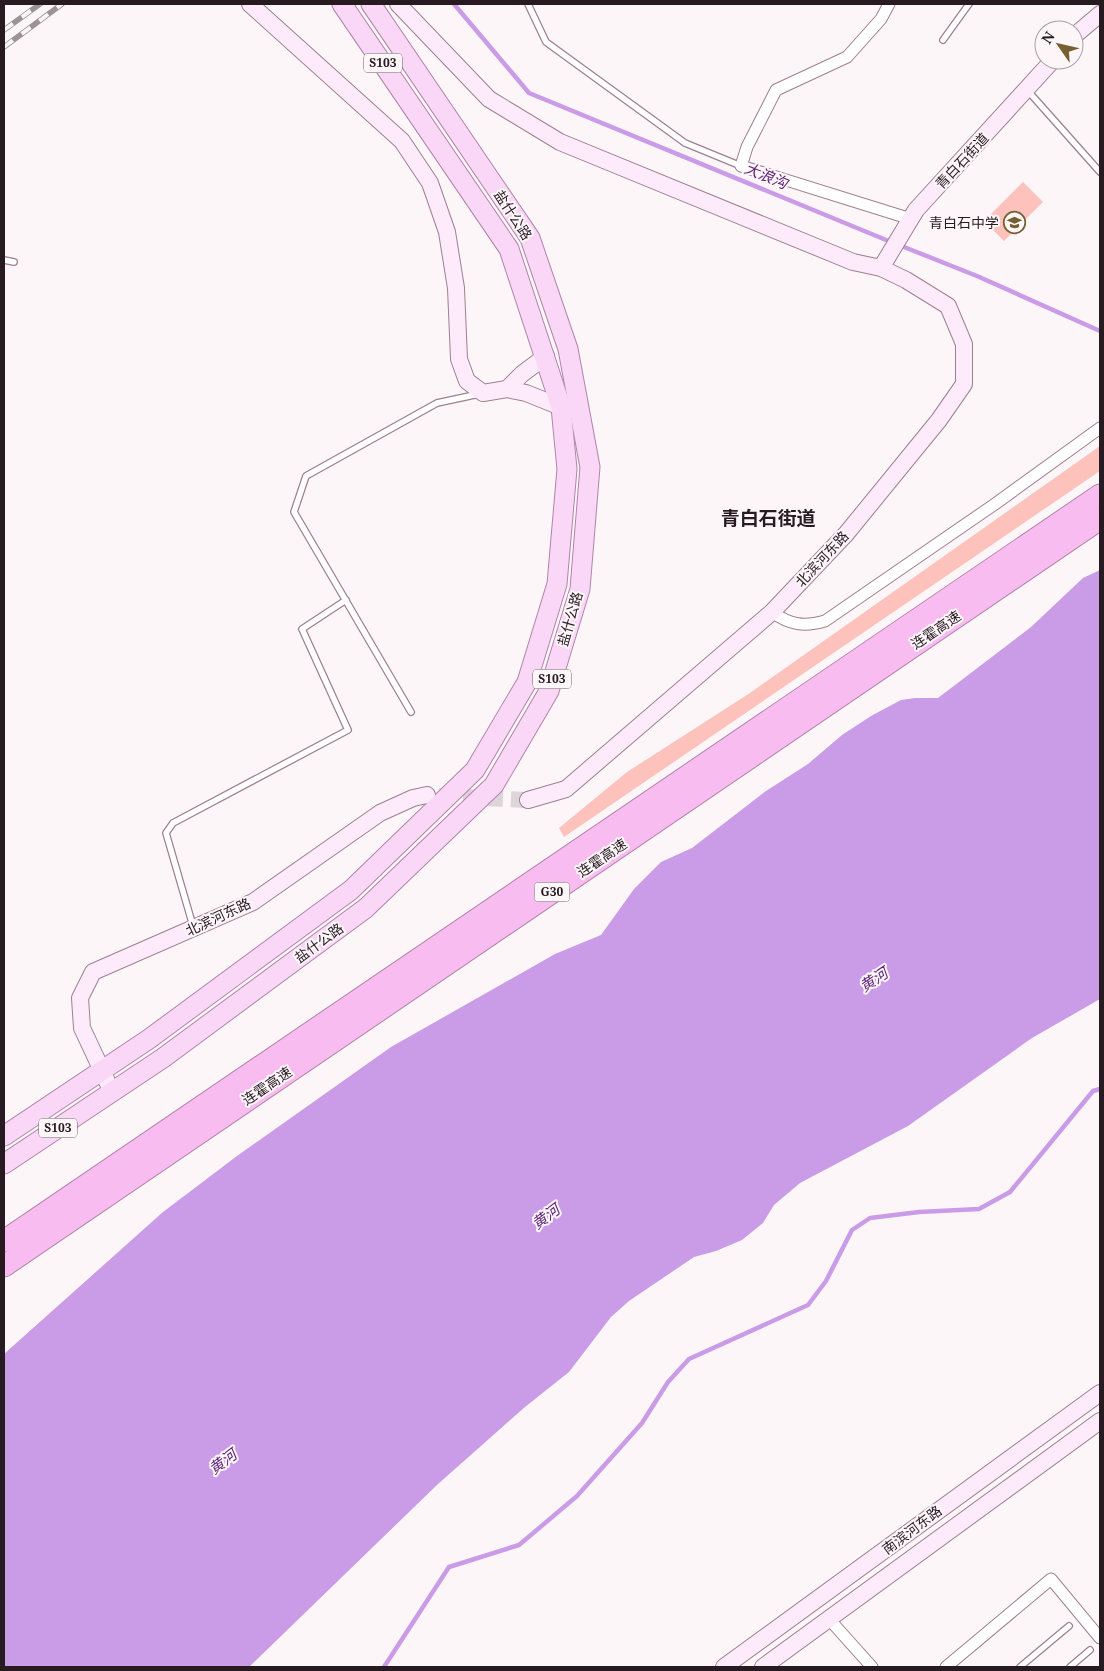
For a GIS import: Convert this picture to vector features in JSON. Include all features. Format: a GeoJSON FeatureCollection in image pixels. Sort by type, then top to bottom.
{"type":"FeatureCollection","features":[{"type":"Feature","properties":{"kind":"highway","name":"连霍高速"},"geometry":{"type":"LineString","coordinates":[[4,1241],[1100,494]]}},
{"type":"Feature","properties":{"kind":"highway","name":"连霍高速"},"geometry":{"type":"LineString","coordinates":[[4,1266],[1100,519]]}},
{"type":"Feature","properties":{"kind":"main road","name":"盐什公路"},"geometry":{"type":"LineString","coordinates":[[102,1071],[149,1039],[351,890],[475,770],[527,682],[557,584],[567,469],[561,407],[510,249],[342,4]]}},
{"type":"Feature","properties":{"kind":"main road","name":"盐什公路"},"geometry":{"type":"LineString","coordinates":[[112,1092],[162,1058],[366,908],[494,785],[549,691],[580,589],[590,467],[568,349],[530,238],[371,4]]}},
{"type":"Feature","properties":{"kind":"main road","name":"S103"},"geometry":{"type":"LineString","coordinates":[[4,1136],[102,1071]]}},
{"type":"Feature","properties":{"kind":"main road","name":"S103"},"geometry":{"type":"LineString","coordinates":[[4,1164],[112,1092]]}},
{"type":"Feature","properties":{"kind":"street"},"geometry":{"type":"LineString","coordinates":[[250,4],[402,141],[430,183],[447,232],[456,288],[460,358],[466,381],[483,393],[507,389],[526,393],[561,407]]}},
{"type":"Feature","properties":{"kind":"street"},"geometry":{"type":"LineString","coordinates":[[398,4],[489,99],[560,142],[844,258],[885,262]]}},
{"type":"Feature","properties":{"kind":"street"},"geometry":{"type":"LineString","coordinates":[[889,4],[881,19],[848,57],[776,90],[747,147],[741,166],[908,224]]}},
{"type":"Feature","properties":{"kind":"street"},"geometry":{"type":"LineString","coordinates":[[1084,22],[1100,14]]}},
{"type":"Feature","properties":{"kind":"street","name":"青白石街道"},"geometry":{"type":"LineString","coordinates":[[885,262],[916,210],[1044,70]]}},
{"type":"Feature","properties":{"kind":"street","name":"北滨河东路"},"geometry":{"type":"LineString","coordinates":[[528,800],[566,789],[772,612],[846,534],[939,420],[964,384],[964,344],[948,306],[906,280],[885,262]]}},
{"type":"Feature","properties":{"kind":"street"},"geometry":{"type":"LineString","coordinates":[[507,389],[522,374],[546,356]]}},
{"type":"Feature","properties":{"kind":"street"},"geometry":{"type":"LineString","coordinates":[[772,612],[783,620],[797,625],[811,625],[825,621],[996,504],[1100,428]]}},
{"type":"Feature","properties":{"kind":"street","name":"北滨河东路"},"geometry":{"type":"LineString","coordinates":[[112,1092],[82,1028],[80,998],[93,972],[253,902],[380,813],[413,798],[426,795]]}},
{"type":"Feature","properties":{"kind":"street","name":"南滨河东路"},"geometry":{"type":"LineString","coordinates":[[724,1667],[770,1635],[971,1485],[1100,1393]]}},
{"type":"Feature","properties":{"kind":"street","name":"南滨河东路"},"geometry":{"type":"LineString","coordinates":[[763,1667],[1100,1421]]}},
{"type":"Feature","properties":{"kind":"street"},"geometry":{"type":"LineString","coordinates":[[946,1667],[1051,1579],[1100,1638]]}},
{"type":"Feature","properties":{"kind":"street"},"geometry":{"type":"LineString","coordinates":[[829,1619],[872,1667]]}},
{"type":"Feature","properties":{"kind":"street"},"geometry":{"type":"LineString","coordinates":[[770,1635],[783,1653]]}},
{"type":"Feature","properties":{"kind":"lane"},"geometry":{"type":"LineString","coordinates":[[528,4],[546,42],[685,143],[741,166]]}},
{"type":"Feature","properties":{"kind":"lane"},"geometry":{"type":"LineString","coordinates":[[943,40],[969,4]]}},
{"type":"Feature","properties":{"kind":"lane"},"geometry":{"type":"LineString","coordinates":[[1026,90],[1100,172]]}},
{"type":"Feature","properties":{"kind":"lane"},"geometry":{"type":"LineString","coordinates":[[4,260],[14,262]]}},
{"type":"Feature","properties":{"kind":"lane"},"geometry":{"type":"LineString","coordinates":[[411,712],[294,512],[306,476],[437,403],[483,393]]}},
{"type":"Feature","properties":{"kind":"lane"},"geometry":{"type":"LineString","coordinates":[[194,928],[166,833],[173,822],[348,730],[302,629],[346,600]]}},
{"type":"Feature","properties":{"kind":"lane"},"geometry":{"type":"LineString","coordinates":[[1020,1667],[1069,1626]]}},
{"type":"Feature","properties":{"kind":"lane"},"geometry":{"type":"LineString","coordinates":[[1070,1667],[1090,1650]]}},
{"type":"Feature","properties":{"kind":"shaded area"},"geometry":{"type":"Polygon","coordinates":[[[1023,182],[1043,202],[1004,241],[984,221],[1023,182]]]}},
{"type":"Feature","properties":{"kind":"shaded area"},"geometry":{"type":"Polygon","coordinates":[[[1100,446],[1100,471],[564,837],[559,828],[627,772],[750,693],[1100,446]]]}},
{"type":"Feature","properties":{"kind":"water","name":"黄河"},"geometry":{"type":"Polygon","coordinates":[[[1100,570],[1100,999],[1032,1038],[908,1126],[800,1183],[774,1205],[763,1223],[742,1240],[716,1251],[694,1257],[629,1301],[611,1317],[569,1372],[525,1407],[438,1484],[249,1667],[4,1667],[4,1354],[163,1212],[237,1156],[391,1047],[555,954],[601,935],[634,889],[661,862],[692,848],[766,791],[808,764],[842,735],[871,716],[901,700],[938,698],[1031,627],[1083,578],[1100,570]]]}},
{"type":"Feature","properties":{"kind":"waterway","name":"大浪沟"},"geometry":{"type":"LineString","coordinates":[[454,4],[529,93],[891,242]]}},
{"type":"Feature","properties":{"kind":"waterway","name":"大浪沟"},"geometry":{"type":"LineString","coordinates":[[899,245],[977,276],[1100,331]]}},
{"type":"Feature","properties":{"kind":"waterway"},"geometry":{"type":"LineString","coordinates":[[384,1667],[449,1567],[519,1545],[577,1496],[642,1423],[668,1382],[689,1359],[808,1305],[826,1281],[852,1230],[870,1218],[919,1212],[979,1209],[1010,1192],[1093,1091],[1100,1089]]}},
{"type":"Feature","properties":{"kind":"tunnel"},"geometry":{"type":"LineString","coordinates":[[439,796],[528,800]]}},
{"type":"Feature","properties":{"kind":"railway"},"geometry":{"type":"LineString","coordinates":[[4,30],[40,4]]}},
{"type":"Feature","properties":{"kind":"railway"},"geometry":{"type":"LineString","coordinates":[[4,47],[62,4]]}},
{"type":"Feature","properties":{"kind":"place","name":"青白石中学"},"geometry":{"type":"Point","coordinates":[1015,223]}},
{"type":"Feature","properties":{"kind":"district","name":"青白石街道"},"geometry":{"type":"Point","coordinates":[768,518]}}]}
